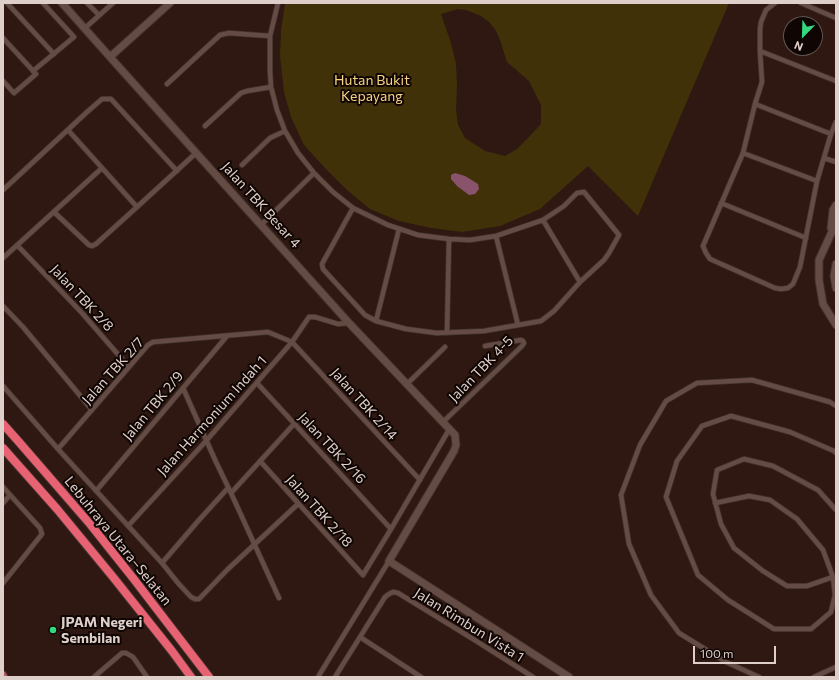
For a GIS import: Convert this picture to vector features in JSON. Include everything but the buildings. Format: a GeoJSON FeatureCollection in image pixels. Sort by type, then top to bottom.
{"type":"FeatureCollection","features":[{"type":"Feature","properties":{"kind":"highway","name":"Lebuhraya Utara–Selatan"},"geometry":{"type":"LineString","coordinates":[[3,424],[90,524],[209,677]]}},
{"type":"Feature","properties":{"kind":"highway","name":"Lebuhraya Utara–Selatan"},"geometry":{"type":"LineString","coordinates":[[3,448],[113,578],[191,677]]}},
{"type":"Feature","properties":{"kind":"street"},"geometry":{"type":"LineString","coordinates":[[7,3],[54,54]]}},
{"type":"Feature","properties":{"kind":"street"},"geometry":{"type":"LineString","coordinates":[[33,71],[74,37],[43,3]]}},
{"type":"Feature","properties":{"kind":"street","name":"Jalan TBK Besar 4"},"geometry":{"type":"LineString","coordinates":[[62,3],[349,323],[450,428]]}},
{"type":"Feature","properties":{"kind":"street"},"geometry":{"type":"LineString","coordinates":[[87,3],[99,15]]}},
{"type":"Feature","properties":{"kind":"street"},"geometry":{"type":"LineString","coordinates":[[85,28],[112,3]]}},
{"type":"Feature","properties":{"kind":"street"},"geometry":{"type":"LineString","coordinates":[[110,57],[170,3]]}},
{"type":"Feature","properties":{"kind":"street"},"geometry":{"type":"LineString","coordinates":[[278,3],[270,36],[271,87],[277,110],[285,131],[298,153],[314,173],[353,208],[377,220],[418,235],[470,240],[496,236],[543,220],[564,206],[577,193],[584,192],[619,235],[610,253],[604,260],[580,282],[554,311],[541,321],[484,331],[437,333],[406,329],[376,321],[364,315],[323,269],[322,264],[353,208]]}},
{"type":"Feature","properties":{"kind":"street"},"geometry":{"type":"LineString","coordinates":[[775,3],[766,10],[761,22],[760,51],[762,82],[743,153],[703,246],[710,259],[775,288],[788,288],[793,284],[800,267],[817,180],[836,122]]}},
{"type":"Feature","properties":{"kind":"street"},"geometry":{"type":"LineString","coordinates":[[801,3],[836,18]]}},
{"type":"Feature","properties":{"kind":"street"},"geometry":{"type":"LineString","coordinates":[[167,84],[220,35],[228,33],[270,36]]}},
{"type":"Feature","properties":{"kind":"street"},"geometry":{"type":"LineString","coordinates":[[3,38],[36,74],[14,93],[3,81]]}},
{"type":"Feature","properties":{"kind":"street"},"geometry":{"type":"LineString","coordinates":[[760,51],[836,81]]}},
{"type":"Feature","properties":{"kind":"street"},"geometry":{"type":"LineString","coordinates":[[205,126],[241,93],[271,87]]}},
{"type":"Feature","properties":{"kind":"street"},"geometry":{"type":"LineString","coordinates":[[3,190],[102,99],[111,98],[176,171]]}},
{"type":"Feature","properties":{"kind":"street"},"geometry":{"type":"LineString","coordinates":[[755,104],[831,134]]}},
{"type":"Feature","properties":{"kind":"street"},"geometry":{"type":"LineString","coordinates":[[68,130],[137,207]]}},
{"type":"Feature","properties":{"kind":"street"},"geometry":{"type":"LineString","coordinates":[[242,165],[270,138],[285,131]]}},
{"type":"Feature","properties":{"kind":"street"},"geometry":{"type":"LineString","coordinates":[[54,212],[89,245],[92,246],[196,153]]}},
{"type":"Feature","properties":{"kind":"street"},"geometry":{"type":"LineString","coordinates":[[743,153],[817,180]]}},
{"type":"Feature","properties":{"kind":"street"},"geometry":{"type":"LineString","coordinates":[[824,158],[836,162]]}},
{"type":"Feature","properties":{"kind":"street"},"geometry":{"type":"LineString","coordinates":[[3,258],[102,168]]}},
{"type":"Feature","properties":{"kind":"street"},"geometry":{"type":"LineString","coordinates":[[261,225],[314,173]]}},
{"type":"Feature","properties":{"kind":"street"},"geometry":{"type":"LineString","coordinates":[[722,203],[806,238]]}},
{"type":"Feature","properties":{"kind":"street"},"geometry":{"type":"LineString","coordinates":[[830,236],[833,210],[836,205]]}},
{"type":"Feature","properties":{"kind":"street"},"geometry":{"type":"LineString","coordinates":[[543,220],[580,282]]}},
{"type":"Feature","properties":{"kind":"street"},"geometry":{"type":"LineString","coordinates":[[836,223],[820,260],[819,280],[823,304],[836,325]]}},
{"type":"Feature","properties":{"kind":"street"},"geometry":{"type":"LineString","coordinates":[[376,321],[399,229]]}},
{"type":"Feature","properties":{"kind":"street"},"geometry":{"type":"LineString","coordinates":[[496,236],[518,325]]}},
{"type":"Feature","properties":{"kind":"street"},"geometry":{"type":"LineString","coordinates":[[447,333],[449,239]]}},
{"type":"Feature","properties":{"kind":"street","name":"Jalan TBK 2/8"},"geometry":{"type":"LineString","coordinates":[[17,245],[83,315],[129,367]]}},
{"type":"Feature","properties":{"kind":"street"},"geometry":{"type":"LineString","coordinates":[[836,264],[834,276],[836,288]]}},
{"type":"Feature","properties":{"kind":"street"},"geometry":{"type":"LineString","coordinates":[[3,306],[23,327],[92,410]]}},
{"type":"Feature","properties":{"kind":"street","name":"Jalan Harmonium Indah 1"},"geometry":{"type":"LineString","coordinates":[[128,526],[257,383],[292,342],[309,317],[338,324],[349,323]]}},
{"type":"Feature","properties":{"kind":"street","name":"Jalan TBK 2/7"},"geometry":{"type":"LineString","coordinates":[[58,450],[148,345],[153,342],[268,332],[292,342]]}},
{"type":"Feature","properties":{"kind":"street","name":"Jalan TBK 2/9"},"geometry":{"type":"LineString","coordinates":[[96,491],[227,336]]}},
{"type":"Feature","properties":{"kind":"street","name":"Jalan TBK 4-5"},"geometry":{"type":"LineString","coordinates":[[443,422],[524,343],[524,341],[521,340],[485,346]]}},
{"type":"Feature","properties":{"kind":"street","name":"Jalan TBK 2/14"},"geometry":{"type":"LineString","coordinates":[[292,342],[420,480]]}},
{"type":"Feature","properties":{"kind":"street"},"geometry":{"type":"LineString","coordinates":[[407,384],[445,347]]}},
{"type":"Feature","properties":{"kind":"street"},"geometry":{"type":"LineString","coordinates":[[759,677],[726,662],[679,633],[651,595],[629,544],[621,495],[640,445],[666,401],[697,383],[752,380],[830,402],[836,406]]}},
{"type":"Feature","properties":{"kind":"street","name":"Jalan TBK 2/16"},"geometry":{"type":"LineString","coordinates":[[257,383],[391,529]]}},
{"type":"Feature","properties":{"kind":"street"},"geometry":{"type":"LineString","coordinates":[[3,386],[58,450],[162,563],[178,583],[191,597],[195,599],[199,599],[228,569],[298,504]]}},
{"type":"Feature","properties":{"kind":"street"},"geometry":{"type":"LineString","coordinates":[[183,388],[279,598]]}},
{"type":"Feature","properties":{"kind":"street"},"geometry":{"type":"LineString","coordinates":[[715,503],[749,496],[770,500],[797,520],[823,550],[834,577],[835,595],[831,612],[811,629],[774,629],[728,600],[698,575],[666,497],[677,461],[702,426],[731,416],[790,432],[836,453]]}},
{"type":"Feature","properties":{"kind":"street"},"geometry":{"type":"LineString","coordinates":[[162,563],[199,520],[260,461],[294,424]]}},
{"type":"Feature","properties":{"kind":"street"},"geometry":{"type":"LineString","coordinates":[[318,677],[454,451],[456,446],[455,435],[450,428],[391,529]]}},
{"type":"Feature","properties":{"kind":"street"},"geometry":{"type":"LineString","coordinates":[[834,577],[807,586],[787,586],[763,571],[734,548],[721,524],[713,494],[717,470],[744,459],[773,466],[818,490],[836,510]]}},
{"type":"Feature","properties":{"kind":"street","name":"Jalan TBK 2/18"},"geometry":{"type":"LineString","coordinates":[[260,461],[363,575],[391,529]]}},
{"type":"Feature","properties":{"kind":"street"},"geometry":{"type":"LineString","coordinates":[[3,487],[40,528],[42,534],[3,583]]}},
{"type":"Feature","properties":{"kind":"street"},"geometry":{"type":"LineString","coordinates":[[3,503],[10,495]]}},
{"type":"Feature","properties":{"kind":"street"},"geometry":{"type":"LineString","coordinates":[[389,561],[569,677]]}},
{"type":"Feature","properties":{"kind":"street","name":"Jalan Rimbun Vista 1"},"geometry":{"type":"LineString","coordinates":[[360,637],[385,596],[393,592],[398,593],[533,677]]}},
{"type":"Feature","properties":{"kind":"street"},"geometry":{"type":"LineString","coordinates":[[335,677],[360,637],[421,677]]}},
{"type":"Feature","properties":{"kind":"street"},"geometry":{"type":"LineString","coordinates":[[94,677],[122,653],[126,653],[133,657],[147,677]]}},
{"type":"Feature","properties":{"kind":"street"},"geometry":{"type":"LineString","coordinates":[[814,677],[836,667]]}},
{"type":"Feature","properties":{"kind":"green space","name":"Hutan Bukit Kepayang"},"geometry":{"type":"Polygon","coordinates":[[[285,3],[729,3],[638,216],[588,166],[540,209],[500,226],[462,232],[431,228],[399,221],[370,209],[348,191],[304,145],[291,117],[284,92],[280,56],[281,31],[285,3]],[[458,9],[441,14],[451,43],[456,64],[456,109],[458,125],[465,138],[485,151],[505,156],[517,149],[541,124],[541,105],[529,81],[507,62],[495,29],[481,16],[466,10],[458,9]]]}},
{"type":"Feature","properties":{"kind":"shaded area"},"geometry":{"type":"Polygon","coordinates":[[[455,173],[465,176],[478,184],[479,189],[475,194],[469,195],[457,186],[451,179],[451,175],[455,173]]]}},
{"type":"Feature","properties":{"kind":"place","name":"JPAM Negeri Sembilan"},"geometry":{"type":"Point","coordinates":[53,630]}}]}
